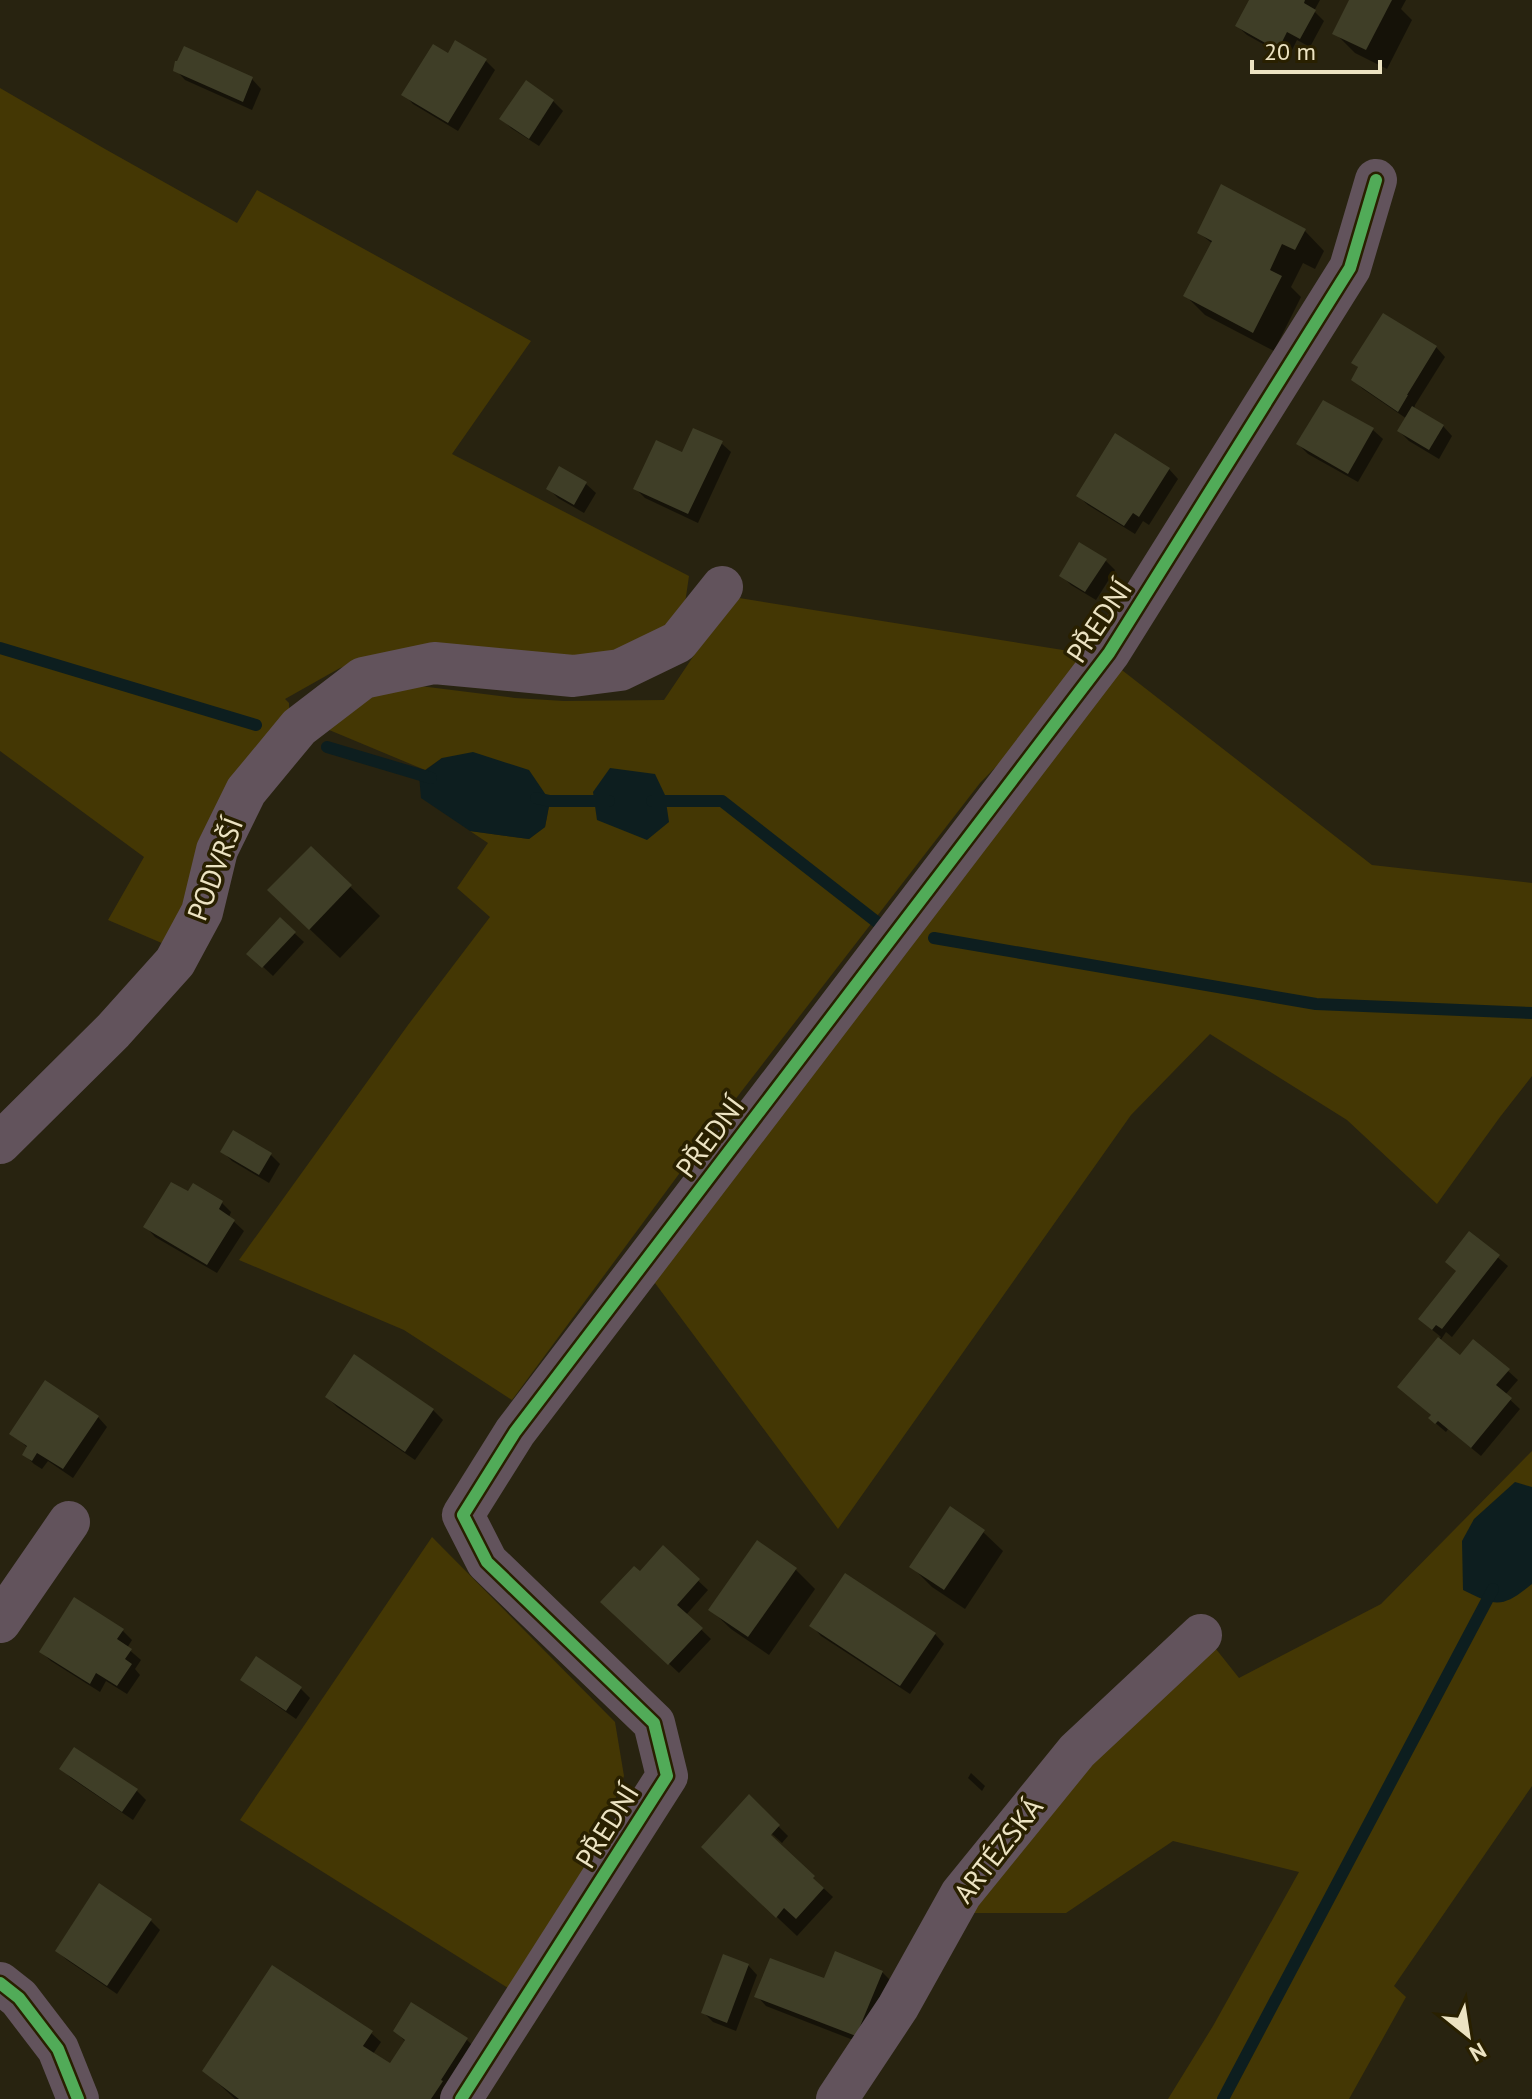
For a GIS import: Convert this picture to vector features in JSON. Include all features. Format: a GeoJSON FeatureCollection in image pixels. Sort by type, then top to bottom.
{"type":"FeatureCollection","features":[{"type":"Feature","properties":{"kind":"street","name":"PŘEDNÍ"},"geometry":{"type":"LineString","coordinates":[[461,2099],[667,1776],[654,1723],[487,1562],[463,1515],[515,1432],[1109,653],[1350,268],[1376,180]]}},
{"type":"Feature","properties":{"kind":"street","name":"PODVRŠÍ"},"geometry":{"type":"LineString","coordinates":[[0,1143],[113,1031],[175,962],[202,912],[217,850],[246,791],[299,727],[363,678],[434,663],[573,676],[620,670],[678,642],[722,587]]}},
{"type":"Feature","properties":{"kind":"street"},"geometry":{"type":"LineString","coordinates":[[0,1622],[69,1522]]}},
{"type":"Feature","properties":{"kind":"street","name":"ARTÉZSKÁ"},"geometry":{"type":"LineString","coordinates":[[837,2099],[898,2007],[961,1894],[1077,1751],[1201,1635]]}},
{"type":"Feature","properties":{"kind":"street"},"geometry":{"type":"LineString","coordinates":[[0,1983],[19,1998],[58,2049],[78,2099]]}},
{"type":"Feature","properties":{"kind":"shaded area"},"geometry":{"type":"Polygon","coordinates":[[[0,88],[237,223],[257,190],[531,341],[452,454],[689,576],[684,610],[665,632],[584,661],[395,652],[340,668],[285,699],[289,710],[171,947],[108,920],[144,857],[0,751],[0,88]]]}},
{"type":"Feature","properties":{"kind":"shaded area"},"geometry":{"type":"Polygon","coordinates":[[[733,597],[1094,655],[1048,714],[980,783],[710,1132],[512,1400],[404,1330],[239,1260],[490,917],[457,888],[488,843],[470,831],[529,839],[545,827],[550,801],[442,758],[425,770],[322,727],[363,697],[420,686],[564,701],[664,700],[733,597]]]}},
{"type":"Feature","properties":{"kind":"shaded area"},"geometry":{"type":"Polygon","coordinates":[[[1118,667],[1372,865],[1532,883],[1532,1076],[1437,1204],[1347,1120],[1210,1034],[1131,1115],[838,1529],[649,1275],[1118,667]]]}},
{"type":"Feature","properties":{"kind":"shaded area"},"geometry":{"type":"Polygon","coordinates":[[[473,752],[529,770],[550,801],[545,827],[529,839],[470,831],[421,798],[419,775],[442,758],[473,752]]]}},
{"type":"Feature","properties":{"kind":"shaded area"},"geometry":{"type":"Polygon","coordinates":[[[610,768],[655,774],[665,795],[669,822],[647,840],[597,820],[593,792],[610,768]]]}},
{"type":"Feature","properties":{"kind":"shaded area"},"geometry":{"type":"Polygon","coordinates":[[[1532,1451],[1532,1786],[1394,1986],[1406,1997],[1349,2099],[1168,2099],[1213,2026],[1299,1872],[1173,1841],[1066,1913],[967,1913],[1021,1835],[1212,1644],[1239,1678],[1381,1604],[1532,1451]]]}},
{"type":"Feature","properties":{"kind":"shaded area"},"geometry":{"type":"Polygon","coordinates":[[[1515,1482],[1532,1487],[1532,1584],[1506,1601],[1492,1602],[1463,1590],[1462,1541],[1474,1519],[1515,1482]]]}},
{"type":"Feature","properties":{"kind":"shaded area"},"geometry":{"type":"Polygon","coordinates":[[[432,1537],[615,1722],[624,1776],[593,1857],[508,1988],[240,1820],[432,1537]]]}},
{"type":"Feature","properties":{"kind":"building"},"geometry":{"type":"Polygon","coordinates":[[[1249,0],[1305,0],[1304,3],[1316,10],[1300,39],[1287,32],[1278,50],[1235,26],[1249,0]]]}},
{"type":"Feature","properties":{"kind":"building"},"geometry":{"type":"Polygon","coordinates":[[[1349,0],[1392,0],[1366,50],[1332,34],[1349,0]]]}},
{"type":"Feature","properties":{"kind":"building"},"geometry":{"type":"Polygon","coordinates":[[[455,40],[487,59],[448,123],[401,95],[433,44],[448,53],[455,40]]]}},
{"type":"Feature","properties":{"kind":"building"},"geometry":{"type":"Polygon","coordinates":[[[184,46],[253,77],[243,102],[173,71],[184,46]]]}},
{"type":"Feature","properties":{"kind":"building"},"geometry":{"type":"Polygon","coordinates":[[[526,80],[554,100],[529,139],[499,119],[526,80]]]}},
{"type":"Feature","properties":{"kind":"building"},"geometry":{"type":"Polygon","coordinates":[[[1221,184],[1306,229],[1295,250],[1282,244],[1270,270],[1282,276],[1253,333],[1183,296],[1212,241],[1197,233],[1221,184]]]}},
{"type":"Feature","properties":{"kind":"building"},"geometry":{"type":"Polygon","coordinates":[[[1383,313],[1437,346],[1398,412],[1351,380],[1358,367],[1351,363],[1383,313]]]}},
{"type":"Feature","properties":{"kind":"building"},"geometry":{"type":"Polygon","coordinates":[[[1323,400],[1374,428],[1348,474],[1296,444],[1323,400]]]}},
{"type":"Feature","properties":{"kind":"building"},"geometry":{"type":"Polygon","coordinates":[[[1412,406],[1444,425],[1429,450],[1397,431],[1412,406]]]}},
{"type":"Feature","properties":{"kind":"building"},"geometry":{"type":"Polygon","coordinates":[[[693,428],[723,441],[688,514],[633,489],[656,440],[682,452],[693,428]]]}},
{"type":"Feature","properties":{"kind":"building"},"geometry":{"type":"Polygon","coordinates":[[[1115,433],[1170,468],[1139,517],[1133,513],[1124,526],[1076,496],[1115,433]]]}},
{"type":"Feature","properties":{"kind":"building"},"geometry":{"type":"Polygon","coordinates":[[[559,466],[587,482],[574,505],[546,489],[559,466]]]}},
{"type":"Feature","properties":{"kind":"building"},"geometry":{"type":"Polygon","coordinates":[[[1079,542],[1107,559],[1085,592],[1059,576],[1079,542]]]}},
{"type":"Feature","properties":{"kind":"building"},"geometry":{"type":"Polygon","coordinates":[[[311,846],[352,885],[309,930],[267,890],[311,846]]]}},
{"type":"Feature","properties":{"kind":"building"},"geometry":{"type":"Polygon","coordinates":[[[280,917],[296,932],[262,968],[246,954],[280,917]]]}},
{"type":"Feature","properties":{"kind":"building"},"geometry":{"type":"Polygon","coordinates":[[[233,1130],[272,1153],[259,1175],[220,1152],[233,1130]]]}},
{"type":"Feature","properties":{"kind":"building"},"geometry":{"type":"Polygon","coordinates":[[[171,1182],[188,1191],[193,1183],[223,1201],[219,1209],[235,1220],[207,1265],[143,1227],[171,1182]]]}},
{"type":"Feature","properties":{"kind":"building"},"geometry":{"type":"Polygon","coordinates":[[[1469,1231],[1500,1255],[1442,1329],[1436,1325],[1432,1330],[1418,1319],[1456,1271],[1445,1262],[1469,1231]]]}},
{"type":"Feature","properties":{"kind":"building"},"geometry":{"type":"Polygon","coordinates":[[[1438,1337],[1460,1355],[1473,1339],[1510,1369],[1496,1385],[1512,1398],[1471,1448],[1438,1421],[1435,1424],[1428,1418],[1431,1415],[1397,1387],[1438,1337]]]}},
{"type":"Feature","properties":{"kind":"building"},"geometry":{"type":"Polygon","coordinates":[[[354,1354],[434,1409],[405,1452],[325,1397],[354,1354]]]}},
{"type":"Feature","properties":{"kind":"building"},"geometry":{"type":"Polygon","coordinates":[[[45,1380],[99,1416],[63,1469],[37,1453],[32,1461],[22,1455],[27,1446],[9,1434],[45,1380]]]}},
{"type":"Feature","properties":{"kind":"building"},"geometry":{"type":"Polygon","coordinates":[[[950,1506],[985,1530],[944,1590],[909,1567],[950,1506]]]}},
{"type":"Feature","properties":{"kind":"building"},"geometry":{"type":"Polygon","coordinates":[[[757,1540],[797,1568],[748,1637],[708,1610],[757,1540]]]}},
{"type":"Feature","properties":{"kind":"building"},"geometry":{"type":"Polygon","coordinates":[[[663,1545],[700,1579],[677,1605],[703,1628],[668,1665],[600,1602],[634,1566],[640,1571],[663,1545]]]}},
{"type":"Feature","properties":{"kind":"building"},"geometry":{"type":"Polygon","coordinates":[[[845,1573],[936,1633],[900,1686],[809,1626],[845,1573]]]}},
{"type":"Feature","properties":{"kind":"building"},"geometry":{"type":"Polygon","coordinates":[[[74,1597],[124,1629],[117,1639],[132,1649],[125,1659],[132,1664],[117,1686],[96,1673],[90,1684],[39,1652],[74,1597]]]}},
{"type":"Feature","properties":{"kind":"building"},"geometry":{"type":"Polygon","coordinates":[[[256,1656],[302,1687],[286,1711],[240,1680],[256,1656]]]}},
{"type":"Feature","properties":{"kind":"building"},"geometry":{"type":"Polygon","coordinates":[[[74,1747],[138,1789],[122,1812],[59,1769],[74,1747]]]}},
{"type":"Feature","properties":{"kind":"building"},"geometry":{"type":"Polygon","coordinates":[[[749,1794],[780,1825],[771,1835],[824,1888],[796,1919],[784,1908],[776,1918],[701,1847],[749,1794]]]}},
{"type":"Feature","properties":{"kind":"building"},"geometry":{"type":"Polygon","coordinates":[[[99,1883],[152,1919],[107,1986],[55,1951],[99,1883]]]}},
{"type":"Feature","properties":{"kind":"building"},"geometry":{"type":"Polygon","coordinates":[[[835,1951],[883,1971],[856,2036],[754,1997],[770,1958],[824,1978],[835,1951]]]}},
{"type":"Feature","properties":{"kind":"building"},"geometry":{"type":"Polygon","coordinates":[[[723,1954],[749,1964],[727,2023],[701,2013],[723,1954]]]}},
{"type":"Feature","properties":{"kind":"building"},"geometry":{"type":"Polygon","coordinates":[[[272,1965],[373,2031],[363,2046],[390,2063],[405,2040],[393,2031],[411,2002],[468,2038],[431,2099],[239,2099],[202,2071],[272,1965]]]}},
{"type":"Feature","properties":{"kind":"waterway"},"geometry":{"type":"LineString","coordinates":[[0,648],[256,725]]}},
{"type":"Feature","properties":{"kind":"waterway"},"geometry":{"type":"LineString","coordinates":[[327,747],[431,778]]}},
{"type":"Feature","properties":{"kind":"waterway"},"geometry":{"type":"LineString","coordinates":[[536,798],[550,801],[609,801]]}},
{"type":"Feature","properties":{"kind":"waterway"},"geometry":{"type":"LineString","coordinates":[[652,801],[722,801],[887,930]]}},
{"type":"Feature","properties":{"kind":"waterway"},"geometry":{"type":"LineString","coordinates":[[934,938],[1316,1004],[1532,1013]]}},
{"type":"Feature","properties":{"kind":"waterway"},"geometry":{"type":"LineString","coordinates":[[1223,2099],[1493,1589]]}},
{"type":"Feature","properties":{"kind":"cycle path"},"geometry":{"type":"LineString","coordinates":[[461,2099],[667,1776],[654,1723],[487,1562],[463,1515],[515,1432],[1109,653],[1350,268],[1376,180]]}},
{"type":"Feature","properties":{"kind":"cycle path"},"geometry":{"type":"LineString","coordinates":[[0,1983],[19,1998],[58,2049],[78,2099]]}}]}
